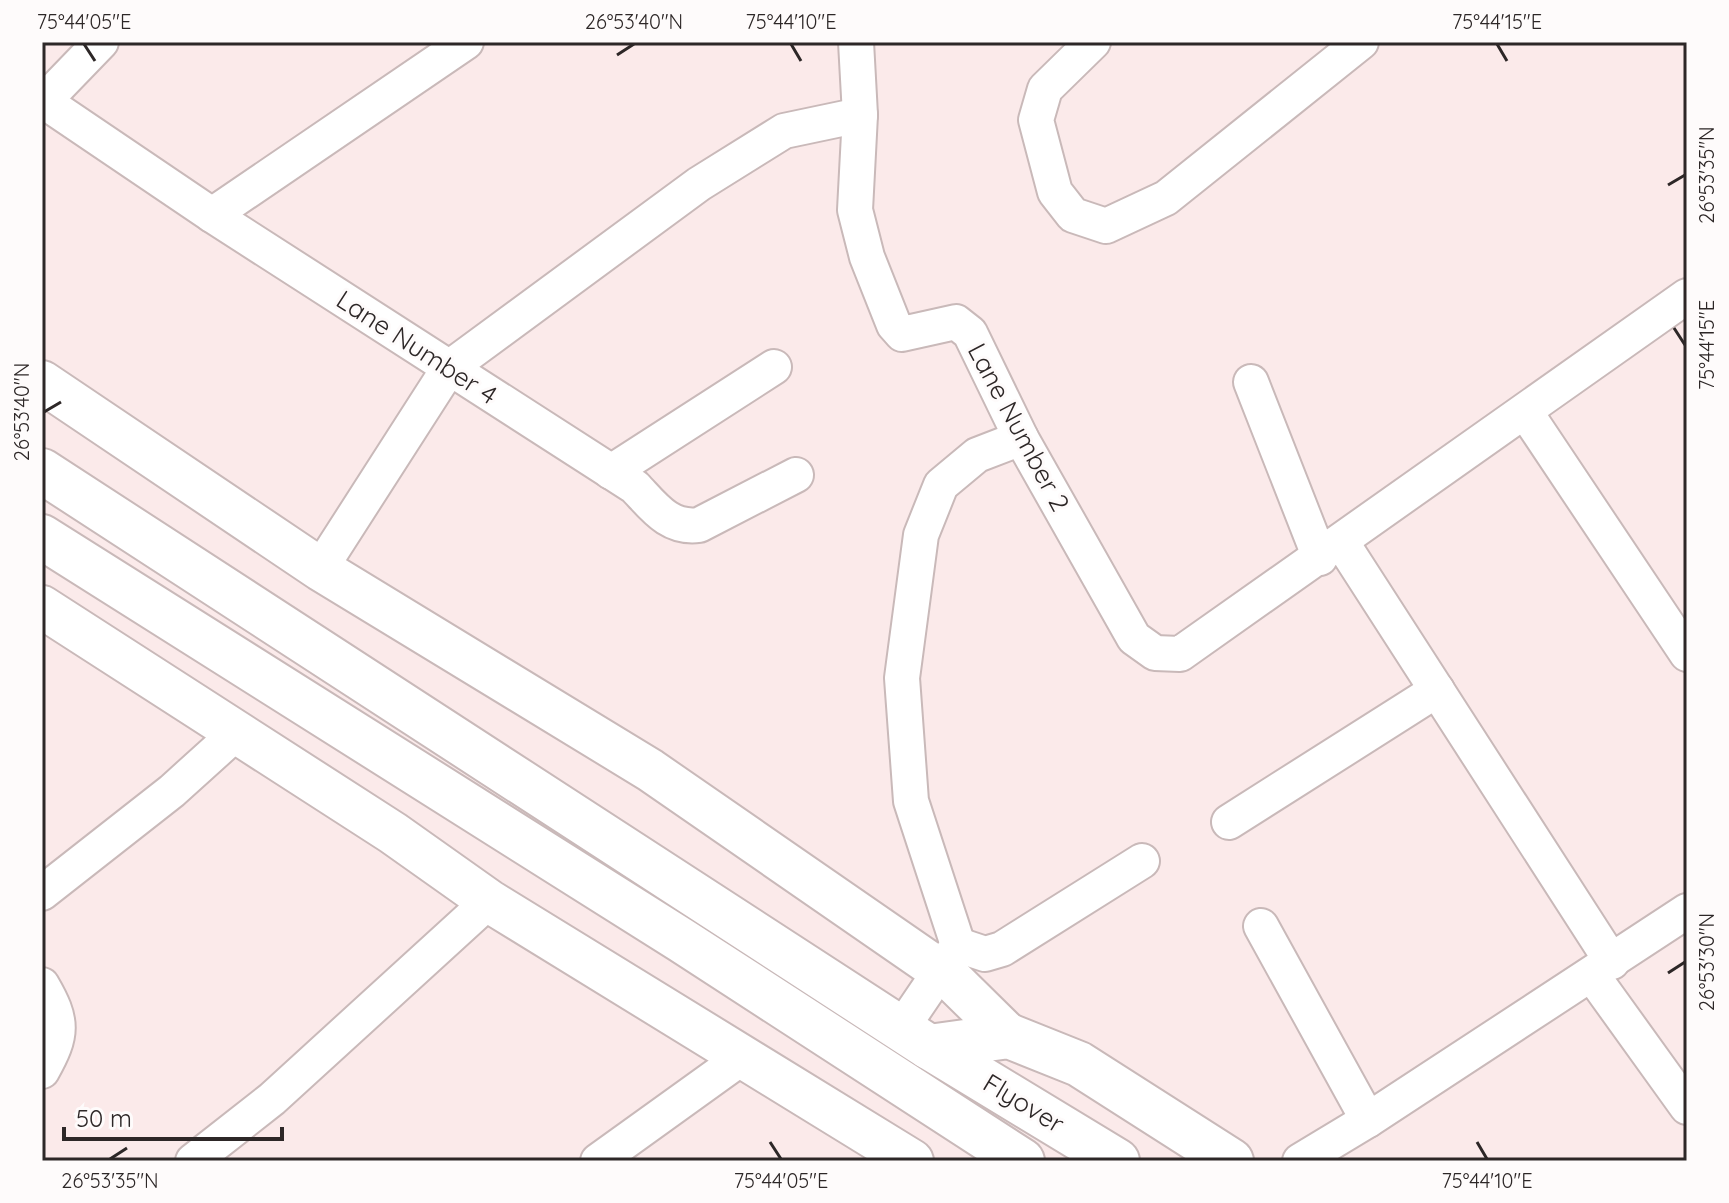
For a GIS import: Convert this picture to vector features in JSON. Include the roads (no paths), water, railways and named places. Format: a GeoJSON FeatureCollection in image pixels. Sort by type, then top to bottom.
{"type":"FeatureCollection","features":[{"type":"Feature","properties":{"kind":"highway","name":"Flyover"},"geometry":{"type":"LineString","coordinates":[[42,471],[915,1038],[1117,1161]]}},
{"type":"Feature","properties":{"kind":"highway"},"geometry":{"type":"LineString","coordinates":[[42,537],[681,940],[1022,1161]]}},
{"type":"Feature","properties":{"kind":"highway"},"geometry":{"type":"LineString","coordinates":[[915,1038],[1009,1036],[1079,1064],[1231,1161]]}},
{"type":"Feature","properties":{"kind":"street"},"geometry":{"type":"LineString","coordinates":[[43,101],[101,42]]}},
{"type":"Feature","properties":{"kind":"street"},"geometry":{"type":"LineString","coordinates":[[212,215],[466,42]]}},
{"type":"Feature","properties":{"kind":"street","name":"Lane Number 2"},"geometry":{"type":"LineString","coordinates":[[856,42],[860,115],[855,210],[867,257],[894,325],[902,334],[912,334],[942,323],[956,322],[970,333],[1021,438],[1134,638],[1155,653],[1180,654],[1331,550]]}},
{"type":"Feature","properties":{"kind":"street"},"geometry":{"type":"LineString","coordinates":[[1093,42],[1045,89],[1036,120],[1055,192],[1073,215],[1106,226],[1166,198],[1250,134],[1346,46]]}},
{"type":"Feature","properties":{"kind":"street","name":"Lane Number 4"},"geometry":{"type":"LineString","coordinates":[[43,101],[212,215],[635,487],[665,518],[682,527],[699,525],[796,475]]}},
{"type":"Feature","properties":{"kind":"street"},"geometry":{"type":"LineString","coordinates":[[320,569],[449,368],[699,184],[772,138],[784,131],[860,115]]}},
{"type":"Feature","properties":{"kind":"street"},"geometry":{"type":"LineString","coordinates":[[1331,550],[1687,296]]}},
{"type":"Feature","properties":{"kind":"street"},"geometry":{"type":"LineString","coordinates":[[611,472],[774,367]]}},
{"type":"Feature","properties":{"kind":"street"},"geometry":{"type":"LineString","coordinates":[[42,382],[320,569],[650,770],[948,958],[1009,1036]]}},
{"type":"Feature","properties":{"kind":"street"},"geometry":{"type":"LineString","coordinates":[[1251,382],[1331,550],[1437,690],[1687,1107]]}},
{"type":"Feature","properties":{"kind":"street"},"geometry":{"type":"LineString","coordinates":[[1526,413],[1687,654]]}},
{"type":"Feature","properties":{"kind":"street"},"geometry":{"type":"LineString","coordinates":[[915,1038],[948,958],[911,801],[902,678],[921,535],[941,485],[977,455],[1021,438]]}},
{"type":"Feature","properties":{"kind":"street"},"geometry":{"type":"LineString","coordinates":[[42,607],[393,833],[489,901],[912,1161]]}},
{"type":"Feature","properties":{"kind":"street"},"geometry":{"type":"LineString","coordinates":[[1229,822],[1437,690]]}},
{"type":"Feature","properties":{"kind":"street"},"geometry":{"type":"LineString","coordinates":[[42,893],[172,791],[235,734]]}},
{"type":"Feature","properties":{"kind":"street"},"geometry":{"type":"LineString","coordinates":[[948,958],[1002,949],[1142,861]]}},
{"type":"Feature","properties":{"kind":"street"},"geometry":{"type":"LineString","coordinates":[[193,1161],[283,1089],[489,901]]}},
{"type":"Feature","properties":{"kind":"street"},"geometry":{"type":"LineString","coordinates":[[1300,1161],[1368,1120],[1687,911]]}},
{"type":"Feature","properties":{"kind":"street"},"geometry":{"type":"LineString","coordinates":[[1261,926],[1368,1120]]}},
{"type":"Feature","properties":{"kind":"street"},"geometry":{"type":"LineString","coordinates":[[42,985],[58,1013],[57,1044],[42,1071]]}},
{"type":"Feature","properties":{"kind":"street"},"geometry":{"type":"LineString","coordinates":[[598,1161],[744,1056]]}}]}
